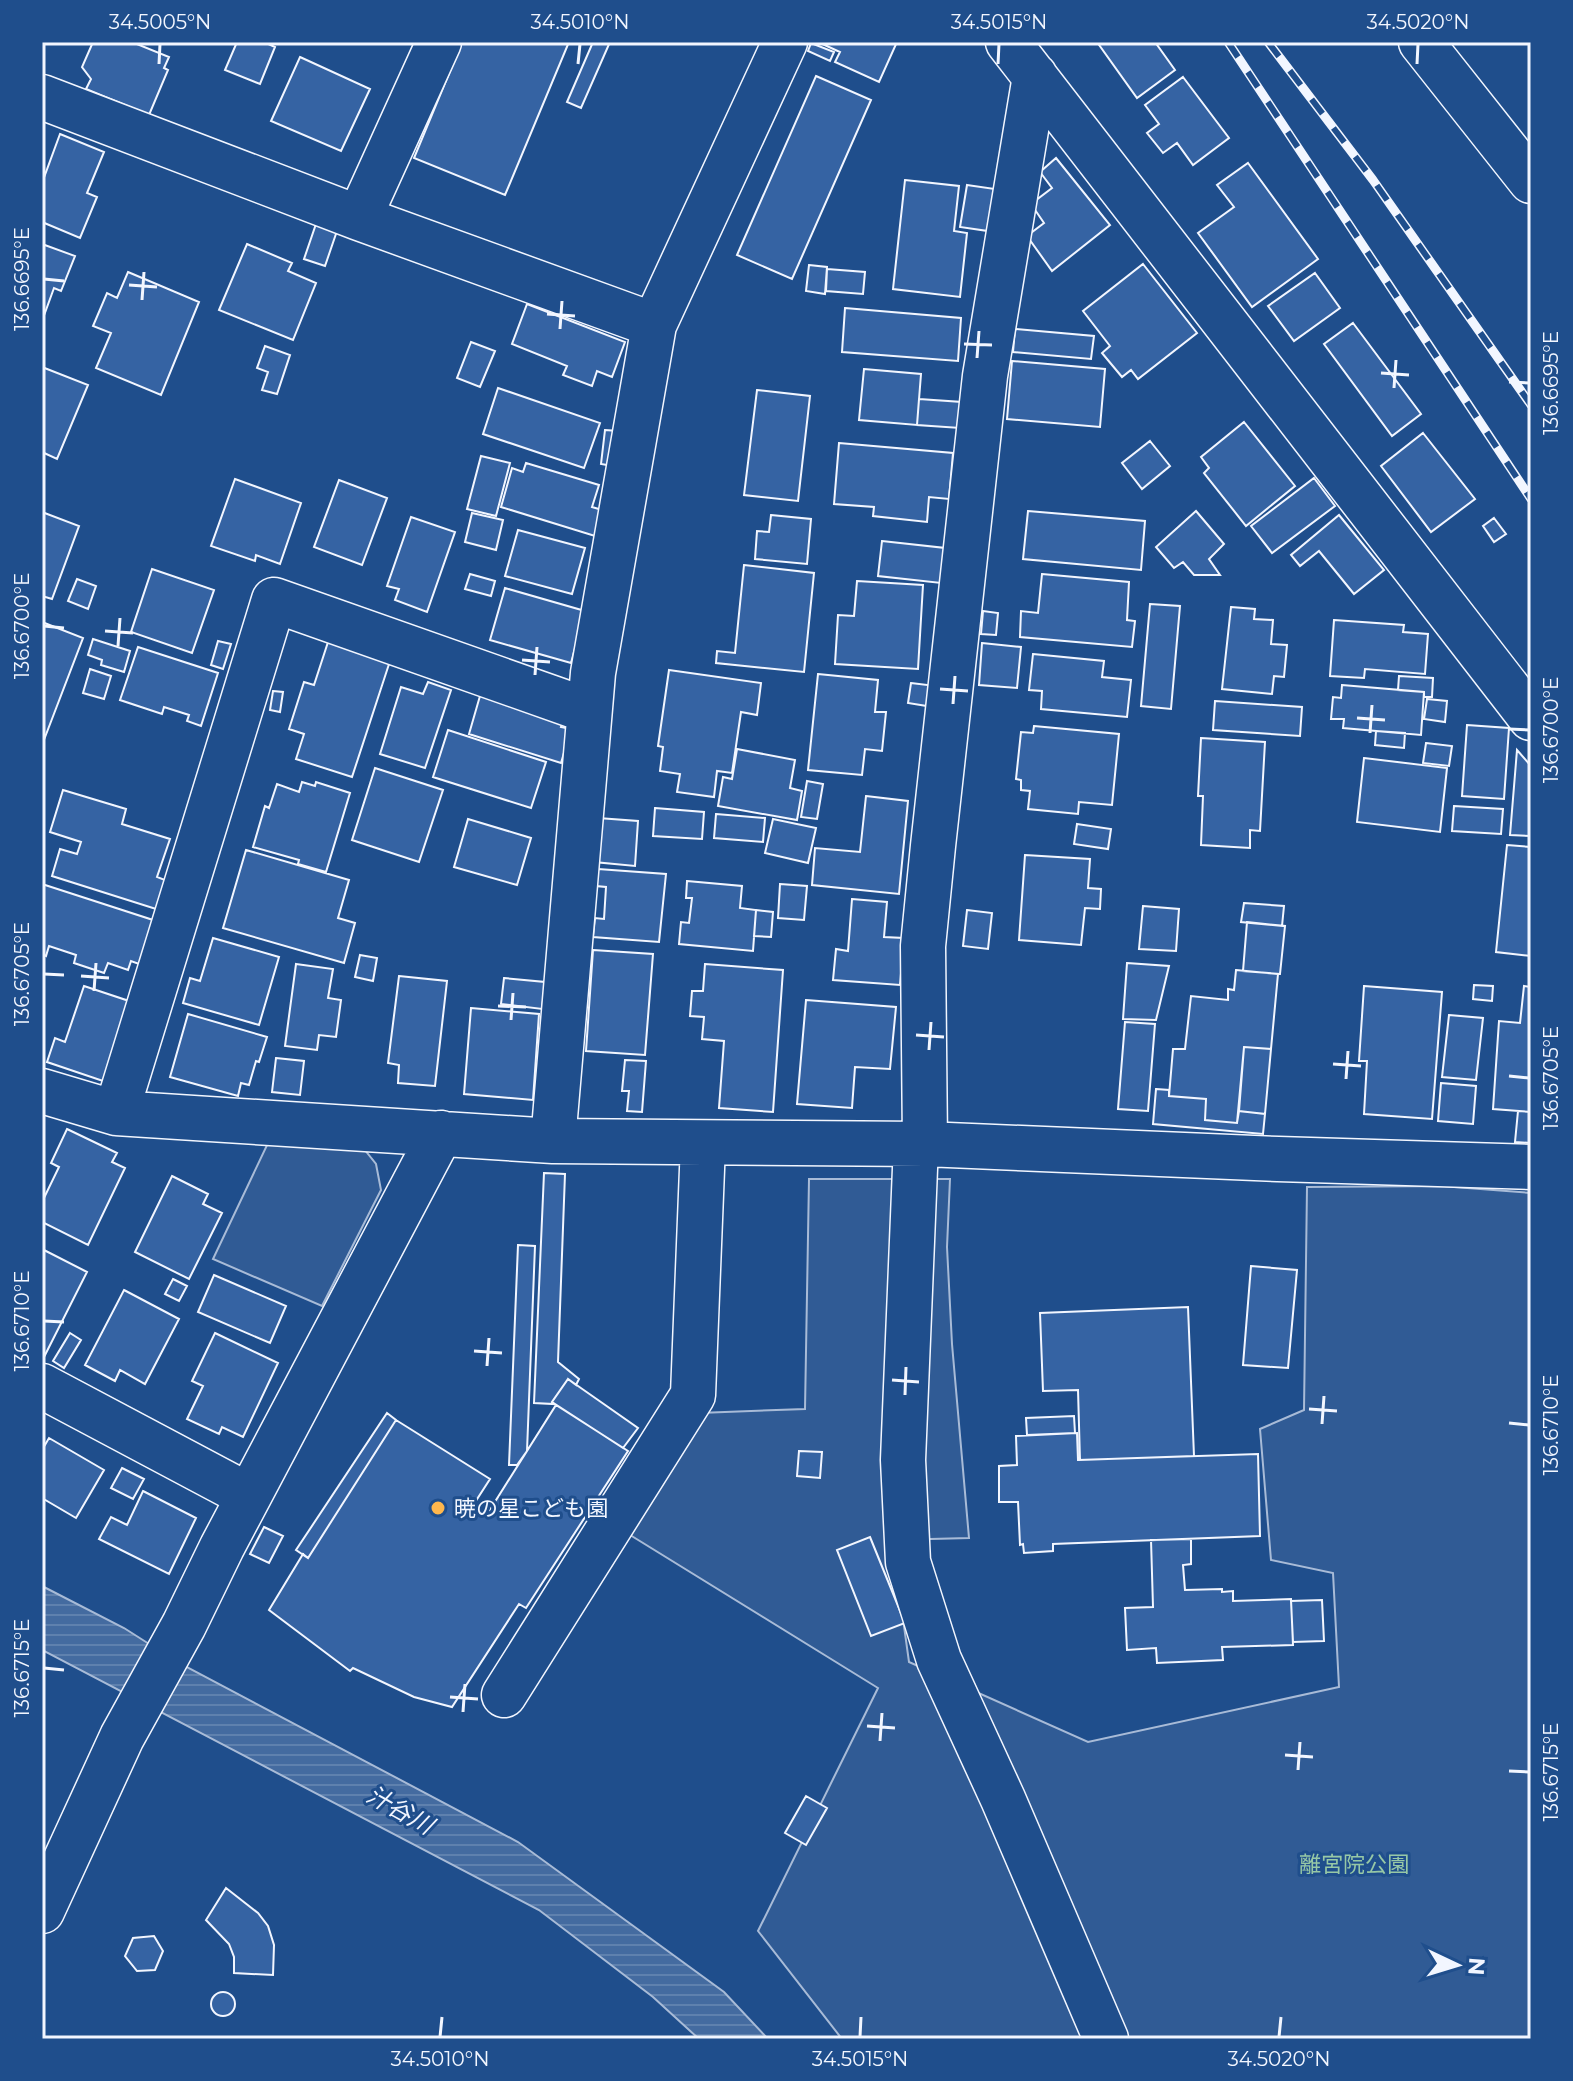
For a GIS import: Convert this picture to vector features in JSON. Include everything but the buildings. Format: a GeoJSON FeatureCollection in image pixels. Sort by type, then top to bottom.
{"type":"FeatureCollection","features":[{"type":"Feature","properties":{"kind":"street"},"geometry":{"type":"LineString","coordinates":[[359,218],[439,42]]}},
{"type":"Feature","properties":{"kind":"street"},"geometry":{"type":"LineString","coordinates":[[553,1141],[593,673],[654,325],[785,42]]}},
{"type":"Feature","properties":{"kind":"street"},"geometry":{"type":"LineString","coordinates":[[1008,42],[1531,718]]}},
{"type":"Feature","properties":{"kind":"street"},"geometry":{"type":"LineString","coordinates":[[1421,42],[1531,181]]}},
{"type":"Feature","properties":{"kind":"street"},"geometry":{"type":"LineString","coordinates":[[1035,76],[985,376],[928,888],[923,946],[920,1144],[903,1460],[908,1562],[939,1660],[1003,1799],[1106,2039]]}},
{"type":"Feature","properties":{"kind":"street"},"geometry":{"type":"LineString","coordinates":[[42,97],[359,218],[654,325]]}},
{"type":"Feature","properties":{"kind":"street"},"geometry":{"type":"LineString","coordinates":[[116,1113],[274,600],[589,711]]}},
{"type":"Feature","properties":{"kind":"street"},"geometry":{"type":"LineString","coordinates":[[42,1091],[116,1113],[553,1141],[920,1144],[1531,1167]]}},
{"type":"Feature","properties":{"kind":"street"},"geometry":{"type":"LineString","coordinates":[[42,1911],[122,1737],[184,1625],[441,1133]]}},
{"type":"Feature","properties":{"kind":"street"},"geometry":{"type":"LineString","coordinates":[[504,1695],[693,1395],[703,1144]]}},
{"type":"Feature","properties":{"kind":"street"},"geometry":{"type":"LineString","coordinates":[[42,1386],[249,1496]]}},
{"type":"Feature","properties":{"kind":"shaded area"},"geometry":{"type":"Polygon","coordinates":[[[268,1143],[364,1149],[376,1164],[381,1190],[322,1306],[213,1259],[268,1143]]]}},
{"type":"Feature","properties":{"kind":"shaded area","name":"離宮院公園"},"geometry":{"type":"Polygon","coordinates":[[[809,1179],[950,1179],[947,1247],[952,1344],[969,1538],[892,1540],[909,1662],[1088,1742],[1339,1687],[1333,1573],[1271,1560],[1260,1429],[1304,1410],[1307,1187],[1441,1186],[1531,1193],[1531,2039],[842,2039],[758,1931],[878,1688],[622,1530],[699,1413],[805,1409],[809,1179]]]}},
{"type":"Feature","properties":{"kind":"water","name":"汁谷川"},"geometry":{"type":"Polygon","coordinates":[[[42,1586],[124,1628],[179,1663],[518,1842],[724,1992],[768,2039],[699,2039],[653,1997],[539,1910],[42,1650],[42,1586]]]}},
{"type":"Feature","properties":{"kind":"railway"},"geometry":{"type":"LineString","coordinates":[[1228,42],[1531,499]]}},
{"type":"Feature","properties":{"kind":"railway"},"geometry":{"type":"LineString","coordinates":[[1268,42],[1373,180],[1531,405]]}},
{"type":"Feature","properties":{"kind":"place","name":"暁の星こども園"},"geometry":{"type":"Point","coordinates":[438,1508]}}]}
